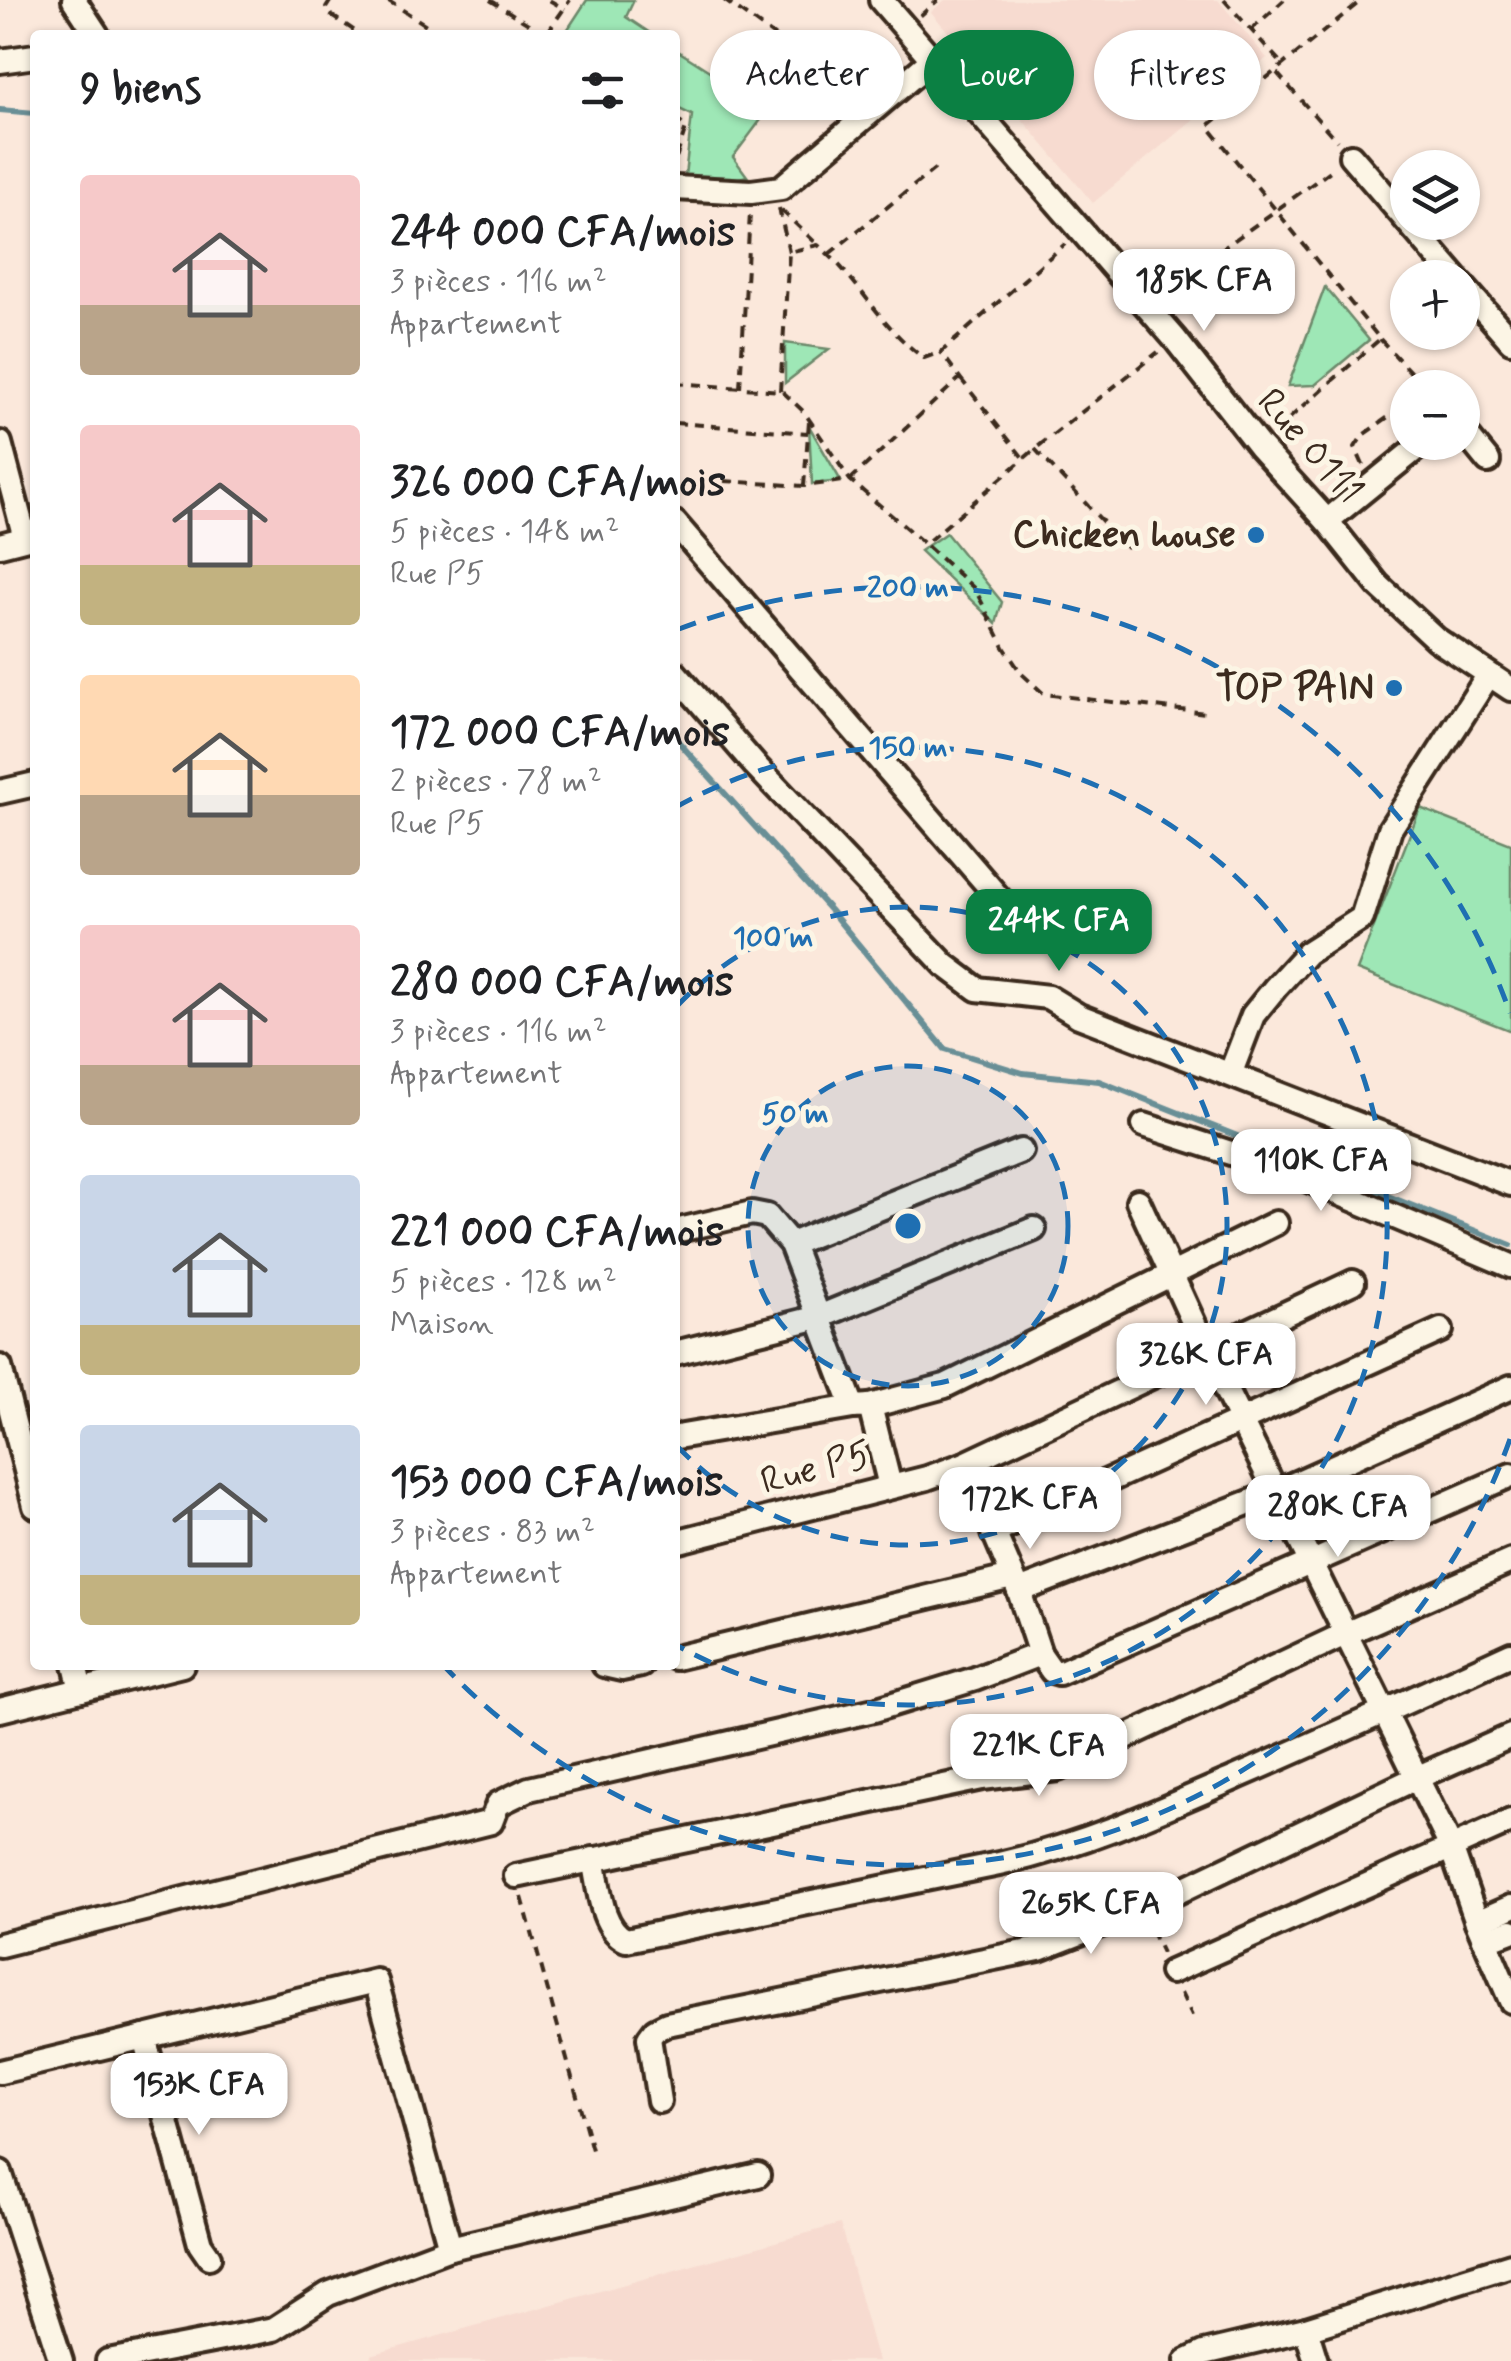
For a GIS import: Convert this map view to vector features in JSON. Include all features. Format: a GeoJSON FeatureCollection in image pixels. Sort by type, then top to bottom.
{"type":"FeatureCollection","features":[{"type":"Feature","properties":{"kind":"street"},"geometry":{"type":"LineString","coordinates":[[74,0],[93,30]]}},
{"type":"Feature","properties":{"kind":"street","name":"Rue O111"},"geometry":{"type":"LineString","coordinates":[[881,0],[924,51]]}},
{"type":"Feature","properties":{"kind":"street"},"geometry":{"type":"LineString","coordinates":[[0,60],[30,57]]}},
{"type":"Feature","properties":{"kind":"street"},"geometry":{"type":"LineString","coordinates":[[680,188],[766,197],[786,186],[924,67]]}},
{"type":"Feature","properties":{"kind":"street","name":"Rue O111"},"geometry":{"type":"LineString","coordinates":[[984,120],[1393,598],[1436,640],[1511,689]]}},
{"type":"Feature","properties":{"kind":"street"},"geometry":{"type":"LineString","coordinates":[[1351,156],[1390,201]]}},
{"type":"Feature","properties":{"kind":"street"},"geometry":{"type":"LineString","coordinates":[[1423,240],[1441,260]]}},
{"type":"Feature","properties":{"kind":"street"},"geometry":{"type":"LineString","coordinates":[[1480,306],[1511,341]]}},
{"type":"Feature","properties":{"kind":"street"},"geometry":{"type":"LineString","coordinates":[[0,443],[30,537],[0,545]]}},
{"type":"Feature","properties":{"kind":"street"},"geometry":{"type":"LineString","coordinates":[[1480,451],[1488,461]]}},
{"type":"Feature","properties":{"kind":"street"},"geometry":{"type":"LineString","coordinates":[[1327,521],[1402,460]]}},
{"type":"Feature","properties":{"kind":"street"},"geometry":{"type":"LineString","coordinates":[[680,529],[1030,934]]}},
{"type":"Feature","properties":{"kind":"street"},"geometry":{"type":"LineString","coordinates":[[1231,1072],[1253,1016],[1274,988],[1307,954],[1362,918],[1390,829],[1488,676]]}},
{"type":"Feature","properties":{"kind":"street"},"geometry":{"type":"LineString","coordinates":[[680,679],[755,765],[944,966],[977,988],[1048,997],[1079,1016],[1511,1184]]}},
{"type":"Feature","properties":{"kind":"street"},"geometry":{"type":"LineString","coordinates":[[0,792],[30,785]]}},
{"type":"Feature","properties":{"kind":"street"},"geometry":{"type":"LineString","coordinates":[[1144,1125],[1289,1172],[1511,1266]]}},
{"type":"Feature","properties":{"kind":"street"},"geometry":{"type":"LineString","coordinates":[[791,1244],[1021,1150]]}},
{"type":"Feature","properties":{"kind":"street"},"geometry":{"type":"LineString","coordinates":[[1138,1201],[1206,1350],[1451,1847],[1511,2001]]}},
{"type":"Feature","properties":{"kind":"street"},"geometry":{"type":"LineString","coordinates":[[680,1230],[752,1213],[767,1216],[791,1244],[861,1406],[890,1486]]}},
{"type":"Feature","properties":{"kind":"street"},"geometry":{"type":"LineString","coordinates":[[680,1436],[861,1406],[945,1386],[1276,1223]]}},
{"type":"Feature","properties":{"kind":"street"},"geometry":{"type":"LineString","coordinates":[[680,1352],[819,1316],[1034,1230]]}},
{"type":"Feature","properties":{"kind":"street","name":"Rue P5"},"geometry":{"type":"LineString","coordinates":[[680,1541],[926,1478],[965,1464],[1353,1282]]}},
{"type":"Feature","properties":{"kind":"street"},"geometry":{"type":"LineString","coordinates":[[993,1533],[1441,1330]]}},
{"type":"Feature","properties":{"kind":"street"},"geometry":{"type":"LineString","coordinates":[[0,1367],[30,1486]]}},
{"type":"Feature","properties":{"kind":"street"},"geometry":{"type":"LineString","coordinates":[[680,1657],[1016,1584],[1276,1492],[1511,1386]]}},
{"type":"Feature","properties":{"kind":"street"},"geometry":{"type":"LineString","coordinates":[[965,1464],[1016,1584],[1040,1654],[1052,1671],[1067,1672],[1156,1629],[1511,1475]]}},
{"type":"Feature","properties":{"kind":"street"},"geometry":{"type":"LineString","coordinates":[[516,1876],[982,1778],[1058,1769],[1345,1634],[1511,1562]]}},
{"type":"Feature","properties":{"kind":"street"},"geometry":{"type":"LineString","coordinates":[[0,1945],[490,1822],[498,1804],[530,1789],[874,1710],[1040,1654]]}},
{"type":"Feature","properties":{"kind":"street"},"geometry":{"type":"LineString","coordinates":[[593,1860],[608,1924],[626,1940],[1049,1853],[1105,1835],[1384,1714],[1511,1654]]}},
{"type":"Feature","properties":{"kind":"street"},"geometry":{"type":"LineString","coordinates":[[76,1670],[81,1690]]}},
{"type":"Feature","properties":{"kind":"street"},"geometry":{"type":"LineString","coordinates":[[0,1710],[162,1670]]}},
{"type":"Feature","properties":{"kind":"street"},"geometry":{"type":"LineString","coordinates":[[659,2101],[649,2038],[667,2024],[1039,1948],[1142,1910],[1511,1736]]}},
{"type":"Feature","properties":{"kind":"street"},"geometry":{"type":"LineString","coordinates":[[1171,1972],[1511,1821]]}},
{"type":"Feature","properties":{"kind":"street"},"geometry":{"type":"LineString","coordinates":[[1481,1932],[1511,1906]]}},
{"type":"Feature","properties":{"kind":"street"},"geometry":{"type":"LineString","coordinates":[[1481,1932],[1511,1931]]}},
{"type":"Feature","properties":{"kind":"street"},"geometry":{"type":"LineString","coordinates":[[0,2072],[376,1980],[450,2248]]}},
{"type":"Feature","properties":{"kind":"street"},"geometry":{"type":"LineString","coordinates":[[144,2037],[200,2244],[208,2258]]}},
{"type":"Feature","properties":{"kind":"street"},"geometry":{"type":"LineString","coordinates":[[0,2172],[61,2361]]}},
{"type":"Feature","properties":{"kind":"street"},"geometry":{"type":"LineString","coordinates":[[108,2361],[274,2330],[328,2294],[450,2248],[758,2174]]}},
{"type":"Feature","properties":{"kind":"street"},"geometry":{"type":"LineString","coordinates":[[1187,2361],[1511,2265]]}},
{"type":"Feature","properties":{"kind":"street"},"geometry":{"type":"LineString","coordinates":[[1306,2328],[1316,2361]]}},
{"type":"Feature","properties":{"kind":"path"},"geometry":{"type":"LineString","coordinates":[[331,0],[328,12],[355,30]]}},
{"type":"Feature","properties":{"kind":"path"},"geometry":{"type":"LineString","coordinates":[[387,0],[434,30]]}},
{"type":"Feature","properties":{"kind":"path"},"geometry":{"type":"LineString","coordinates":[[490,0],[539,30]]}},
{"type":"Feature","properties":{"kind":"path"},"geometry":{"type":"LineString","coordinates":[[549,0],[564,8]]}},
{"type":"Feature","properties":{"kind":"path"},"geometry":{"type":"LineString","coordinates":[[549,30],[570,0]]}},
{"type":"Feature","properties":{"kind":"path"},"geometry":{"type":"LineString","coordinates":[[724,0],[766,30]]}},
{"type":"Feature","properties":{"kind":"path"},"geometry":{"type":"LineString","coordinates":[[1224,0],[1251,30],[1284,0]]}},
{"type":"Feature","properties":{"kind":"path"},"geometry":{"type":"LineString","coordinates":[[1362,0],[1208,126],[1408,370]]}},
{"type":"Feature","properties":{"kind":"path"},"geometry":{"type":"LineString","coordinates":[[1261,41],[1283,66]]}},
{"type":"Feature","properties":{"kind":"path"},"geometry":{"type":"LineString","coordinates":[[1145,305],[1351,156],[1276,72]]}},
{"type":"Feature","properties":{"kind":"path"},"geometry":{"type":"LineString","coordinates":[[680,121],[686,128],[680,146]]}},
{"type":"Feature","properties":{"kind":"path"},"geometry":{"type":"LineString","coordinates":[[829,254],[937,167]]}},
{"type":"Feature","properties":{"kind":"path"},"geometry":{"type":"LineString","coordinates":[[766,197],[829,254],[906,346],[924,358],[940,352],[1080,232]]}},
{"type":"Feature","properties":{"kind":"path"},"geometry":{"type":"LineString","coordinates":[[766,197],[789,252],[780,391]]}},
{"type":"Feature","properties":{"kind":"path"},"geometry":{"type":"LineString","coordinates":[[740,388],[766,197]]}},
{"type":"Feature","properties":{"kind":"path"},"geometry":{"type":"LineString","coordinates":[[789,252],[818,244]]}},
{"type":"Feature","properties":{"kind":"path"},"geometry":{"type":"LineString","coordinates":[[680,384],[780,391],[792,398],[850,480],[926,544],[1024,458],[1175,339]]}},
{"type":"Feature","properties":{"kind":"path"},"geometry":{"type":"LineString","coordinates":[[1259,446],[1380,339]]}},
{"type":"Feature","properties":{"kind":"path"},"geometry":{"type":"LineString","coordinates":[[940,352],[1024,458]]}},
{"type":"Feature","properties":{"kind":"path"},"geometry":{"type":"LineString","coordinates":[[724,481],[804,486],[850,480],[960,378]]}},
{"type":"Feature","properties":{"kind":"path"},"geometry":{"type":"LineString","coordinates":[[1377,480],[1359,461],[1355,447],[1363,435],[1390,416]]}},
{"type":"Feature","properties":{"kind":"path"},"geometry":{"type":"LineString","coordinates":[[804,486],[809,419]]}},
{"type":"Feature","properties":{"kind":"path"},"geometry":{"type":"LineString","coordinates":[[680,423],[808,433]]}},
{"type":"Feature","properties":{"kind":"path"},"geometry":{"type":"LineString","coordinates":[[1035,449],[1130,551]]}},
{"type":"Feature","properties":{"kind":"path"},"geometry":{"type":"LineString","coordinates":[[919,538],[975,590],[1004,648],[1021,673],[1044,694],[1206,713]]}},
{"type":"Feature","properties":{"kind":"path"},"geometry":{"type":"LineString","coordinates":[[516,1876],[594,2157]]}},
{"type":"Feature","properties":{"kind":"shaded area"},"geometry":{"type":"Polygon","coordinates":[[[945,0],[1218,0],[1243,30],[1094,30],[1094,120],[1193,120],[1093,203],[1023,120],[1074,120],[1074,30],[946,30],[931,12],[945,0]]]}},
{"type":"Feature","properties":{"kind":"shaded area"},"geometry":{"type":"Polygon","coordinates":[[[840,2224],[878,2361],[373,2361],[371,2355],[840,2224]]]}},
{"type":"Feature","properties":{"kind":"green space"},"geometry":{"type":"Polygon","coordinates":[[[587,0],[634,0],[626,17],[646,30],[567,30],[587,0]]]}},
{"type":"Feature","properties":{"kind":"green space"},"geometry":{"type":"Polygon","coordinates":[[[680,52],[710,71],[710,120],[761,120],[733,157],[747,176],[683,193],[692,115],[680,109],[680,52]]]}},
{"type":"Feature","properties":{"kind":"green space"},"geometry":{"type":"Polygon","coordinates":[[[1325,287],[1369,340],[1315,385],[1288,386],[1325,287]]]}},
{"type":"Feature","properties":{"kind":"green space"},"geometry":{"type":"Polygon","coordinates":[[[785,343],[829,349],[785,383],[785,343]]]}},
{"type":"Feature","properties":{"kind":"green space"},"geometry":{"type":"Polygon","coordinates":[[[809,426],[841,481],[812,484],[809,426]]]}},
{"type":"Feature","properties":{"kind":"green space"},"geometry":{"type":"Polygon","coordinates":[[[946,533],[1002,602],[996,624],[920,551],[946,533]]]}},
{"type":"Feature","properties":{"kind":"green space"},"geometry":{"type":"Polygon","coordinates":[[[1420,808],[1511,844],[1511,1031],[1357,970],[1420,808]]]}},
{"type":"Feature","properties":{"kind":"waterway"},"geometry":{"type":"LineString","coordinates":[[0,110],[30,113]]}},
{"type":"Feature","properties":{"kind":"waterway"},"geometry":{"type":"LineString","coordinates":[[680,744],[830,910],[945,1049],[1023,1073],[1099,1081],[1511,1245]]}},
{"type":"Feature","properties":{"kind":"place","name":"Chicken house"},"geometry":{"type":"Point","coordinates":[1256,535]}},
{"type":"Feature","properties":{"kind":"place","name":"TOP PAIN"},"geometry":{"type":"Point","coordinates":[1394,688]}}]}
